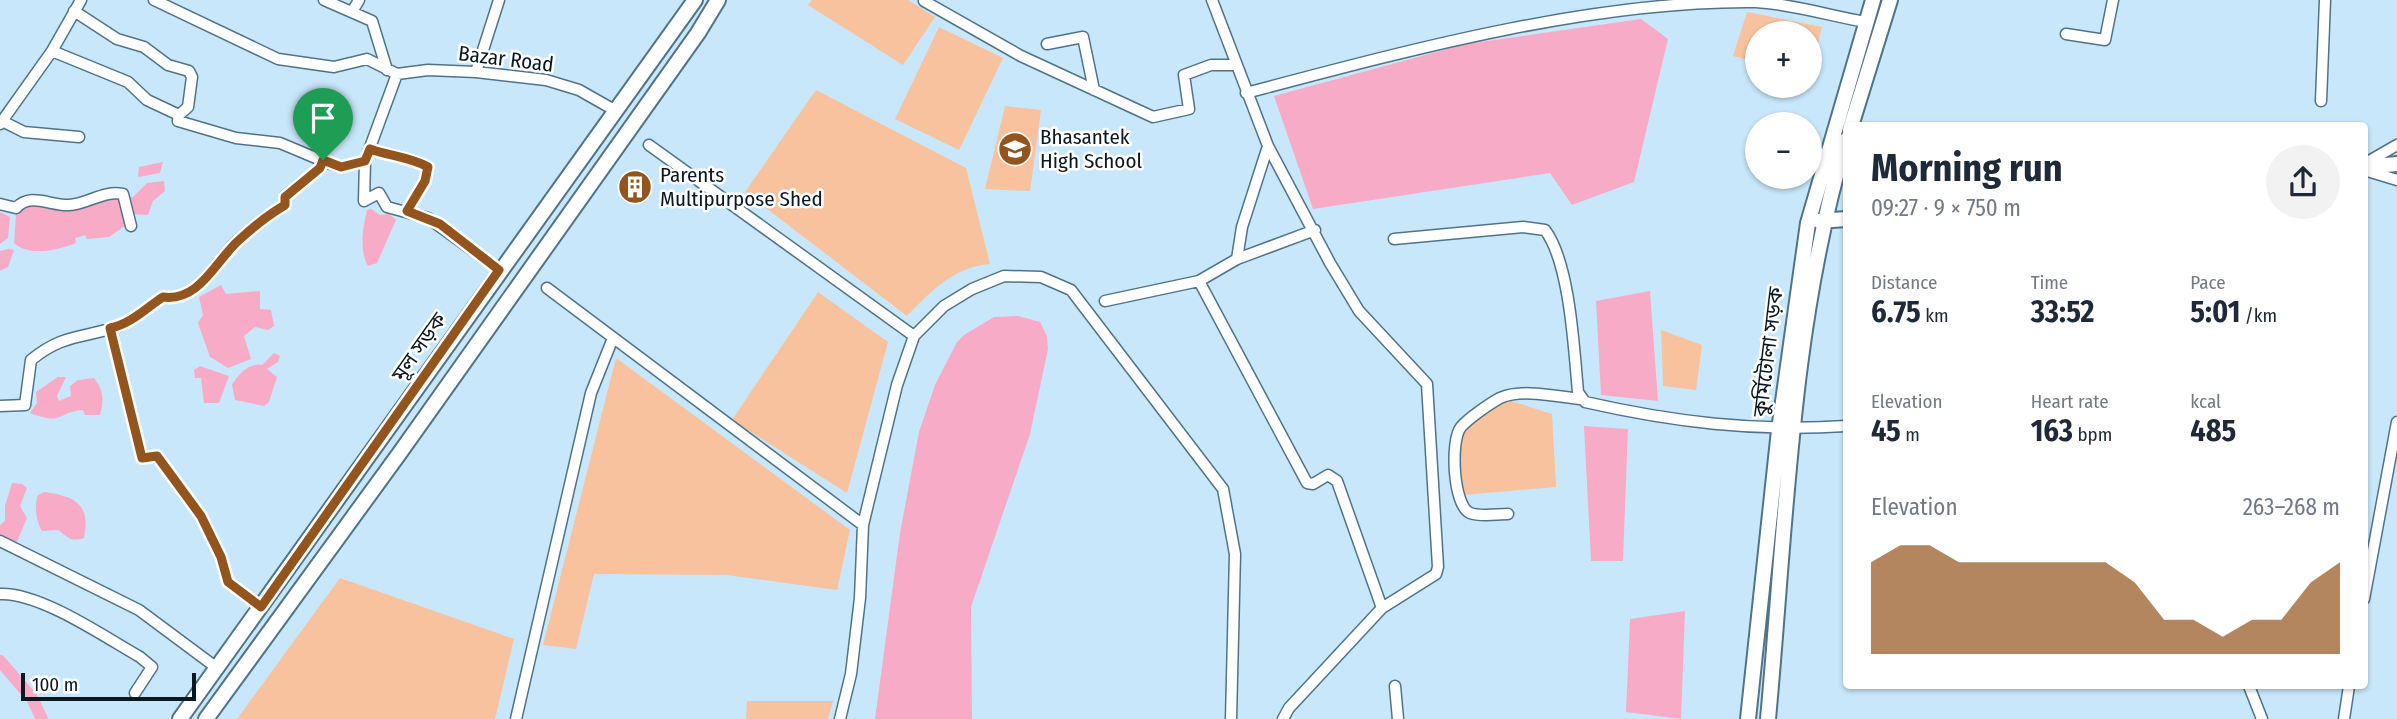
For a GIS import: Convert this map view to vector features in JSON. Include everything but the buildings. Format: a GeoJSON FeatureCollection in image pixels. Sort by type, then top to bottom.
{"type":"FeatureCollection","features":[{"type":"Feature","properties":{"kind":"street"},"geometry":{"type":"LineString","coordinates":[[79,137],[24,132],[1,122],[52,51],[81,0]]}},
{"type":"Feature","properties":{"kind":"street"},"geometry":{"type":"LineString","coordinates":[[154,0],[278,59],[334,67],[366,59],[392,72]]}},
{"type":"Feature","properties":{"kind":"street"},"geometry":{"type":"LineString","coordinates":[[324,0],[372,21],[392,72],[365,161],[364,201],[379,193],[387,207],[407,211],[440,224],[499,270]]}},
{"type":"Feature","properties":{"kind":"street"},"geometry":{"type":"LineString","coordinates":[[352,12],[359,0]]}},
{"type":"Feature","properties":{"kind":"street"},"geometry":{"type":"LineString","coordinates":[[476,72],[499,0]]}},
{"type":"Feature","properties":{"kind":"street","name":"মূল সড়ক"},"geometry":{"type":"LineString","coordinates":[[180,719],[499,270],[530,231],[695,0]]}},
{"type":"Feature","properties":{"kind":"street"},"geometry":{"type":"LineString","coordinates":[[206,719],[399,454],[698,33],[718,0]]}},
{"type":"Feature","properties":{"kind":"street"},"geometry":{"type":"LineString","coordinates":[[1212,0],[1268,146],[1359,311],[1427,384],[1438,567],[1436,574],[1382,608],[1289,708],[1283,719]]}},
{"type":"Feature","properties":{"kind":"street","name":"কুর্মিটোলা সড়ক"},"geometry":{"type":"LineString","coordinates":[[1748,719],[1808,222],[1873,0]]}},
{"type":"Feature","properties":{"kind":"street"},"geometry":{"type":"LineString","coordinates":[[1852,122],[1889,0]]}},
{"type":"Feature","properties":{"kind":"street"},"geometry":{"type":"LineString","coordinates":[[2066,34],[2105,40],[2113,0]]}},
{"type":"Feature","properties":{"kind":"street"},"geometry":{"type":"LineString","coordinates":[[2321,101],[2325,0]]}},
{"type":"Feature","properties":{"kind":"street"},"geometry":{"type":"LineString","coordinates":[[924,1],[1021,56],[1153,117],[1189,109],[1184,75],[1211,65],[1235,65]]}},
{"type":"Feature","properties":{"kind":"street"},"geometry":{"type":"LineString","coordinates":[[1246,93],[1446,41],[1564,16],[1694,1],[1759,2],[1866,22]]}},
{"type":"Feature","properties":{"kind":"street"},"geometry":{"type":"LineString","coordinates":[[74,11],[117,39],[144,47],[168,65],[189,71],[192,77],[188,107],[179,115],[178,121],[236,138],[272,141],[341,167],[365,161]]}},
{"type":"Feature","properties":{"kind":"street"},"geometry":{"type":"LineString","coordinates":[[1047,44],[1083,37],[1094,90]]}},
{"type":"Feature","properties":{"kind":"street"},"geometry":{"type":"LineString","coordinates":[[52,51],[128,82],[147,100],[179,115]]}},
{"type":"Feature","properties":{"kind":"street","name":"Bazar Road"},"geometry":{"type":"LineString","coordinates":[[392,72],[476,72],[532,78],[565,85],[595,97],[616,111]]}},
{"type":"Feature","properties":{"kind":"street"},"geometry":{"type":"LineString","coordinates":[[649,145],[914,336]]}},
{"type":"Feature","properties":{"kind":"street"},"geometry":{"type":"LineString","coordinates":[[2368,164],[2397,145]]}},
{"type":"Feature","properties":{"kind":"street"},"geometry":{"type":"LineString","coordinates":[[1237,259],[1242,227],[1268,146]]}},
{"type":"Feature","properties":{"kind":"street"},"geometry":{"type":"LineString","coordinates":[[370,149],[399,158],[415,159],[428,167],[425,181],[407,211]]}},
{"type":"Feature","properties":{"kind":"street","name":"কুর্মিটোলা সড়ক"},"geometry":{"type":"LineString","coordinates":[[1768,719],[1785,430],[1825,221],[1843,152]]}},
{"type":"Feature","properties":{"kind":"street"},"geometry":{"type":"LineString","coordinates":[[0,406],[25,405],[29,368],[36,356],[71,336],[120,326],[152,308],[163,297],[171,298],[196,288],[237,242],[285,205],[285,197],[320,168],[323,160]]}},
{"type":"Feature","properties":{"kind":"street"},"geometry":{"type":"LineString","coordinates":[[2368,167],[2397,164]]}},
{"type":"Feature","properties":{"kind":"street"},"geometry":{"type":"LineString","coordinates":[[2368,169],[2397,180]]}},
{"type":"Feature","properties":{"kind":"street"},"geometry":{"type":"LineString","coordinates":[[0,204],[16,208],[24,201],[38,200],[54,205],[75,205],[101,195],[124,194],[131,226]]}},
{"type":"Feature","properties":{"kind":"street"},"geometry":{"type":"LineString","coordinates":[[1808,222],[1843,219]]}},
{"type":"Feature","properties":{"kind":"street"},"geometry":{"type":"LineString","coordinates":[[1394,240],[1523,227],[1545,230],[1557,257],[1569,309],[1581,399]]}},
{"type":"Feature","properties":{"kind":"street"},"geometry":{"type":"LineString","coordinates":[[1105,301],[1199,281],[1237,259],[1315,230]]}},
{"type":"Feature","properties":{"kind":"street"},"geometry":{"type":"LineString","coordinates":[[530,231],[547,243]]}},
{"type":"Feature","properties":{"kind":"street"},"geometry":{"type":"LineString","coordinates":[[840,719],[853,661],[860,598],[863,525],[897,385],[914,336],[944,306],[972,289],[1004,276],[1041,277],[1071,290],[1223,489],[1235,554],[1231,719]]}},
{"type":"Feature","properties":{"kind":"street"},"geometry":{"type":"LineString","coordinates":[[1199,281],[1307,483],[1312,484],[1328,475],[1337,481],[1382,608]]}},
{"type":"Feature","properties":{"kind":"street"},"geometry":{"type":"LineString","coordinates":[[547,288],[863,525]]}},
{"type":"Feature","properties":{"kind":"street"},"geometry":{"type":"LineString","coordinates":[[110,328],[142,458],[157,456],[201,516],[221,557],[228,582],[261,607]]}},
{"type":"Feature","properties":{"kind":"street"},"geometry":{"type":"LineString","coordinates":[[516,719],[591,393],[613,338]]}},
{"type":"Feature","properties":{"kind":"street"},"geometry":{"type":"LineString","coordinates":[[1508,514],[1471,514],[1461,506],[1455,454],[1456,439],[1461,428],[1500,399],[1511,396],[1581,399],[1643,415],[1785,430],[1843,426]]}},
{"type":"Feature","properties":{"kind":"street"},"geometry":{"type":"LineString","coordinates":[[2368,559],[2397,422]]}},
{"type":"Feature","properties":{"kind":"street"},"geometry":{"type":"LineString","coordinates":[[0,541],[139,610],[217,667]]}},
{"type":"Feature","properties":{"kind":"street"},"geometry":{"type":"LineString","coordinates":[[0,594],[56,611],[140,657],[152,667],[135,693]]}},
{"type":"Feature","properties":{"kind":"street"},"geometry":{"type":"LineString","coordinates":[[1395,686],[1398,719]]}},
{"type":"Feature","properties":{"kind":"street"},"geometry":{"type":"LineString","coordinates":[[2250,689],[2262,719]]}},
{"type":"Feature","properties":{"kind":"street"},"geometry":{"type":"LineString","coordinates":[[2344,719],[2349,689]]}},
{"type":"Feature","properties":{"kind":"shaded area"},"geometry":{"type":"Polygon","coordinates":[[[812,0],[908,0],[935,17],[903,65],[808,5],[812,0]]]}},
{"type":"Feature","properties":{"kind":"shaded area"},"geometry":{"type":"Polygon","coordinates":[[[1747,12],[1792,21],[1745,21],[1745,59],[1733,56],[1747,12]]]}},
{"type":"Feature","properties":{"kind":"shaded area"},"geometry":{"type":"Polygon","coordinates":[[[1641,19],[1668,39],[1634,182],[1572,205],[1550,173],[1313,209],[1274,96],[1466,44],[1641,19]]]}},
{"type":"Feature","properties":{"kind":"shaded area"},"geometry":{"type":"Polygon","coordinates":[[[939,27],[1003,58],[959,150],[895,119],[939,27]]]}},
{"type":"Feature","properties":{"kind":"shaded area"},"geometry":{"type":"Polygon","coordinates":[[[816,90],[966,168],[990,264],[954,275],[934,289],[907,316],[745,192],[816,90]]]}},
{"type":"Feature","properties":{"kind":"shaded area","name":"Bhasantek High School"},"geometry":{"type":"Polygon","coordinates":[[[1005,106],[1041,110],[1030,191],[985,189],[1005,106]]]}},
{"type":"Feature","properties":{"kind":"shaded area"},"geometry":{"type":"Polygon","coordinates":[[[163,162],[160,173],[138,177],[139,167],[163,162]]]}},
{"type":"Feature","properties":{"kind":"shaded area"},"geometry":{"type":"Polygon","coordinates":[[[164,181],[165,191],[153,201],[148,215],[131,214],[129,197],[133,197],[147,183],[164,181]]]}},
{"type":"Feature","properties":{"kind":"shaded area"},"geometry":{"type":"Polygon","coordinates":[[[116,197],[123,199],[125,226],[109,237],[87,239],[85,235],[75,238],[76,243],[44,251],[28,250],[14,243],[16,214],[28,203],[80,205],[116,197]]]}},
{"type":"Feature","properties":{"kind":"shaded area"},"geometry":{"type":"Polygon","coordinates":[[[371,209],[380,215],[389,214],[396,220],[377,263],[368,266],[363,253],[363,238],[367,210],[371,209]]]}},
{"type":"Feature","properties":{"kind":"shaded area"},"geometry":{"type":"Polygon","coordinates":[[[0,212],[10,217],[8,238],[0,244],[0,212]]]}},
{"type":"Feature","properties":{"kind":"shaded area"},"geometry":{"type":"Polygon","coordinates":[[[14,250],[8,267],[0,271],[0,251],[14,250]]]}},
{"type":"Feature","properties":{"kind":"shaded area"},"geometry":{"type":"Polygon","coordinates":[[[221,285],[226,294],[260,291],[260,309],[271,310],[274,326],[268,330],[255,327],[244,336],[251,359],[228,368],[210,357],[198,323],[203,315],[199,297],[221,285]]]}},
{"type":"Feature","properties":{"kind":"shaded area"},"geometry":{"type":"Polygon","coordinates":[[[1650,291],[1658,401],[1601,395],[1596,301],[1650,291]]]}},
{"type":"Feature","properties":{"kind":"shaded area"},"geometry":{"type":"Polygon","coordinates":[[[818,292],[888,342],[847,493],[732,420],[818,292]]]}},
{"type":"Feature","properties":{"kind":"shaded area"},"geometry":{"type":"Polygon","coordinates":[[[1018,316],[1040,322],[1047,336],[1048,349],[1030,434],[971,607],[972,719],[875,719],[900,533],[919,432],[935,385],[957,342],[964,335],[994,317],[1018,316]]]}},
{"type":"Feature","properties":{"kind":"shaded area"},"geometry":{"type":"Polygon","coordinates":[[[1661,330],[1702,345],[1696,390],[1663,386],[1661,330]]]}},
{"type":"Feature","properties":{"kind":"shaded area"},"geometry":{"type":"Polygon","coordinates":[[[274,353],[280,356],[278,362],[267,369],[277,377],[269,402],[264,406],[235,400],[232,385],[237,377],[248,367],[262,365],[274,353]]]}},
{"type":"Feature","properties":{"kind":"shaded area"},"geometry":{"type":"Polygon","coordinates":[[[616,358],[850,530],[837,590],[727,575],[594,574],[576,649],[543,645],[616,358]]]}},
{"type":"Feature","properties":{"kind":"shaded area"},"geometry":{"type":"Polygon","coordinates":[[[200,366],[229,376],[219,403],[204,403],[201,378],[195,378],[194,370],[200,366]]]}},
{"type":"Feature","properties":{"kind":"shaded area"},"geometry":{"type":"Polygon","coordinates":[[[58,377],[66,377],[57,396],[59,401],[71,396],[70,386],[78,380],[94,378],[102,396],[100,415],[85,415],[83,410],[55,418],[30,413],[37,403],[36,392],[58,377]]]}},
{"type":"Feature","properties":{"kind":"shaded area"},"geometry":{"type":"Polygon","coordinates":[[[1502,398],[1552,414],[1556,487],[1463,495],[1456,440],[1502,398]]]}},
{"type":"Feature","properties":{"kind":"shaded area"},"geometry":{"type":"Polygon","coordinates":[[[1584,426],[1628,429],[1623,561],[1591,561],[1584,426]]]}},
{"type":"Feature","properties":{"kind":"shaded area"},"geometry":{"type":"Polygon","coordinates":[[[12,483],[22,484],[27,488],[20,506],[27,518],[16,544],[0,538],[0,525],[5,521],[5,506],[12,483]]]}},
{"type":"Feature","properties":{"kind":"shaded area"},"geometry":{"type":"Polygon","coordinates":[[[44,492],[65,496],[79,504],[85,517],[84,538],[73,539],[58,530],[42,531],[37,518],[36,503],[38,495],[44,492]]]}},
{"type":"Feature","properties":{"kind":"shaded area"},"geometry":{"type":"Polygon","coordinates":[[[340,578],[514,639],[495,719],[237,719],[340,578]]]}},
{"type":"Feature","properties":{"kind":"shaded area"},"geometry":{"type":"Polygon","coordinates":[[[1685,611],[1681,719],[1626,712],[1630,619],[1685,611]]]}},
{"type":"Feature","properties":{"kind":"shaded area"},"geometry":{"type":"Polygon","coordinates":[[[747,701],[833,701],[828,719],[746,719],[747,701]]]}},
{"type":"Feature","properties":{"kind":"waterway"},"geometry":{"type":"LineString","coordinates":[[0,661],[32,698],[42,719]]}},
{"type":"Feature","properties":{"kind":"place","name":"Bhasantek High School"},"geometry":{"type":"Point","coordinates":[1015,149]}},
{"type":"Feature","properties":{"kind":"place","name":"Parents Multipurpose Shed"},"geometry":{"type":"Point","coordinates":[635,187]}},
{"type":"Feature","properties":{"kind":"route"},"geometry":{"type":"LineString","coordinates":[[370,149],[399,158],[415,159],[428,167],[425,181],[407,211],[440,224],[499,270],[261,607],[237,592],[228,582],[221,557],[195,505],[157,456],[142,458],[110,328],[120,326],[152,308],[157,300],[163,297],[171,298],[196,288],[237,242],[285,205],[285,197],[294,186],[320,168],[323,160],[341,167],[365,161],[370,149]]}}]}
